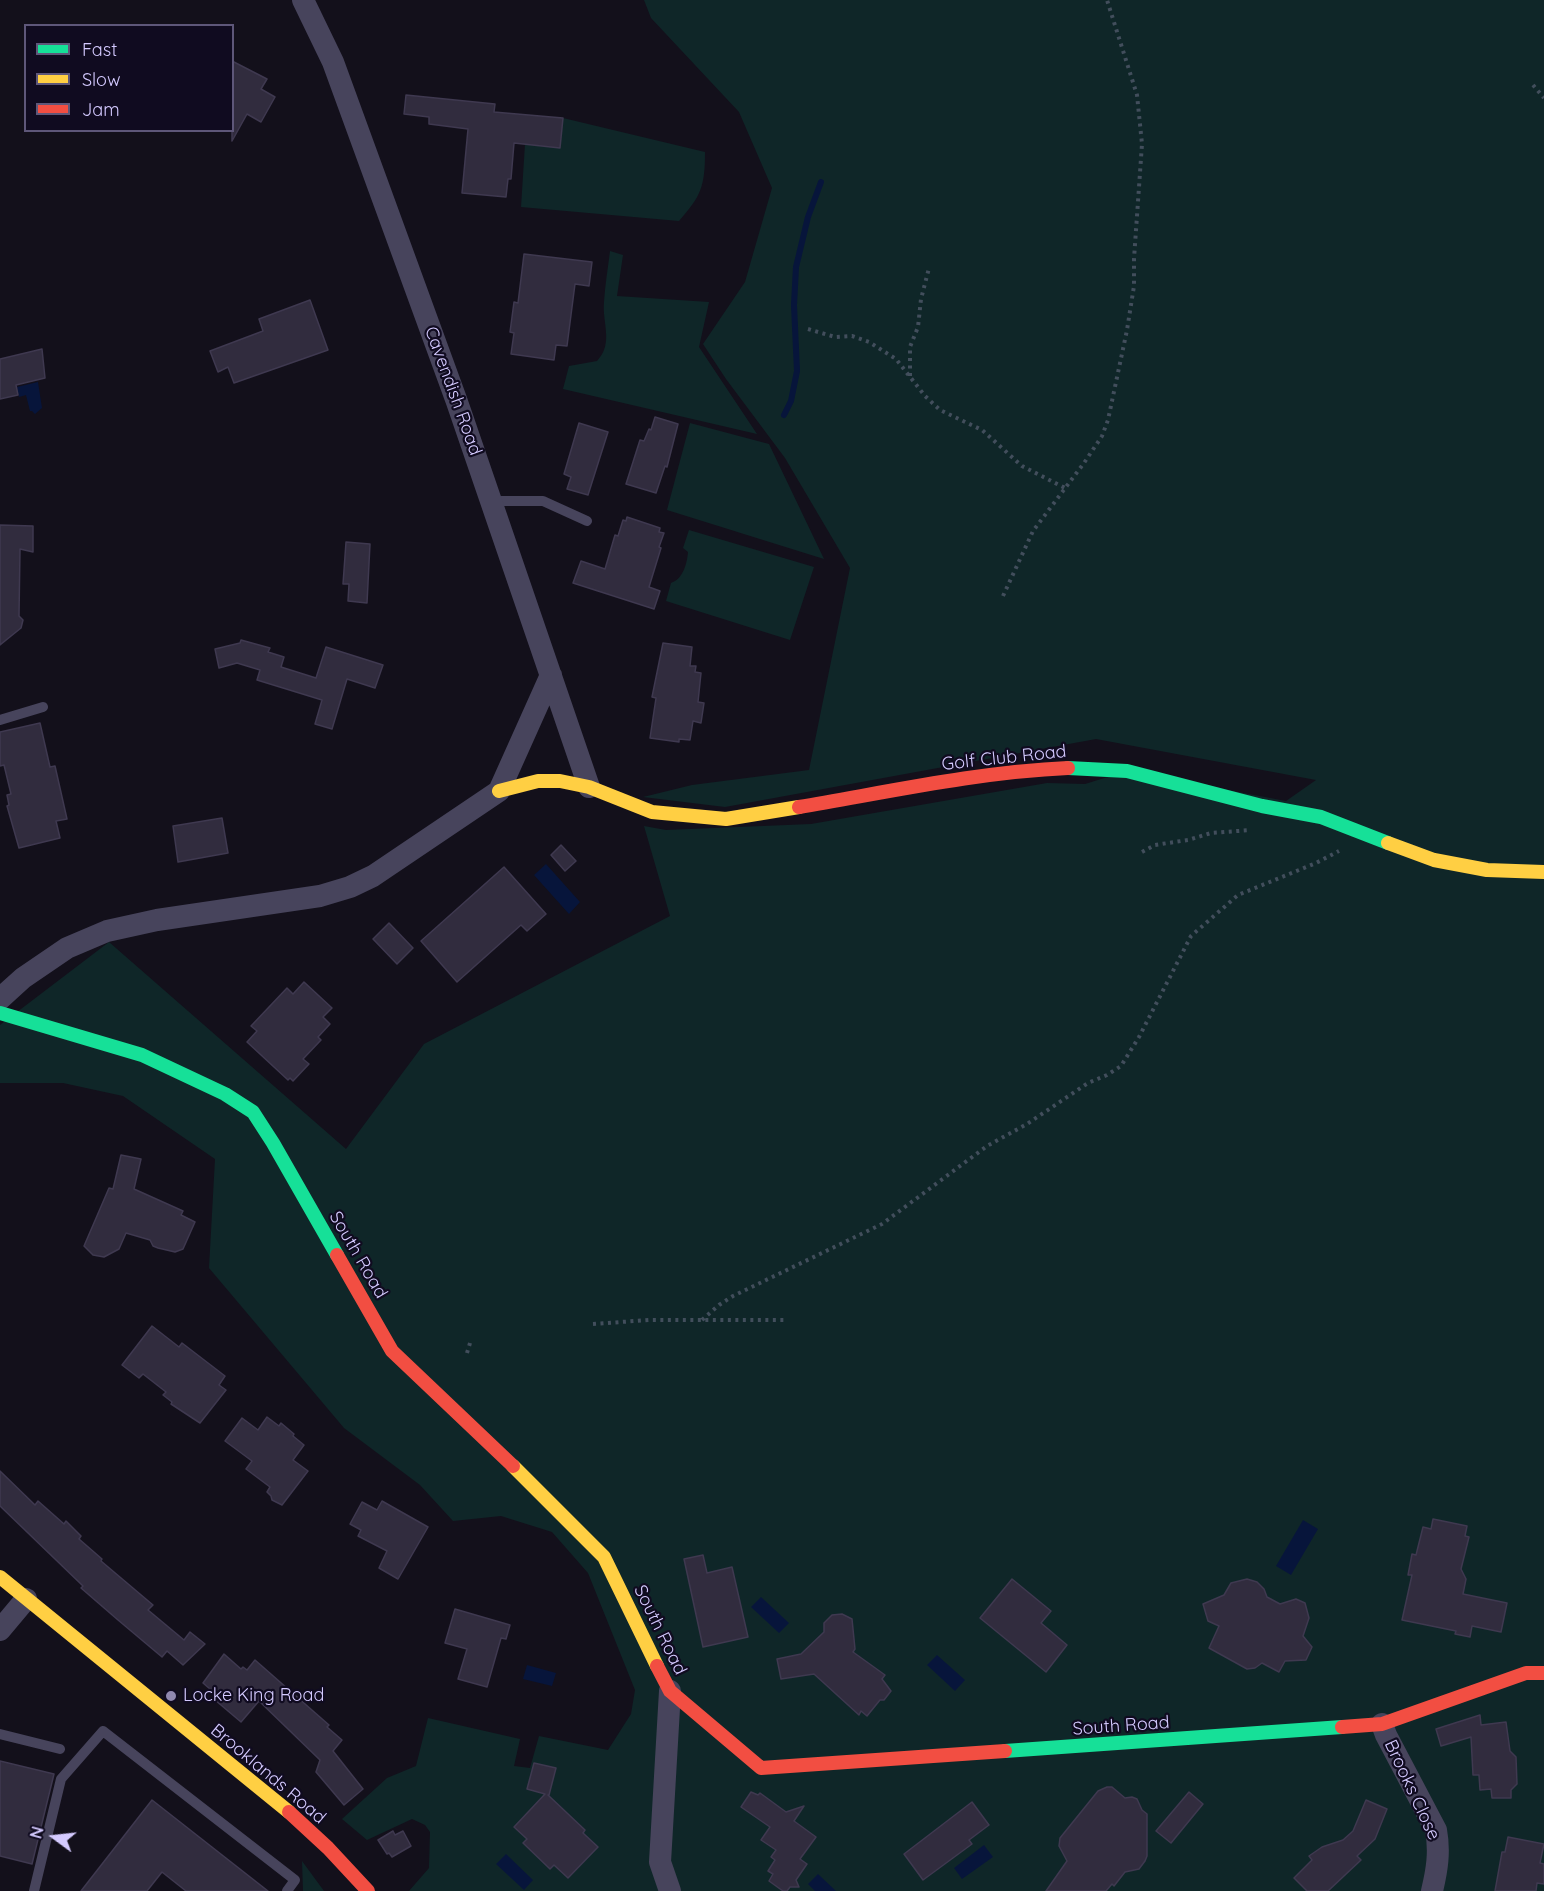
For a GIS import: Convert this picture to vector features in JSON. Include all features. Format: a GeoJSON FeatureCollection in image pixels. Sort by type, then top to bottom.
{"type":"FeatureCollection","features":[{"type":"Feature","properties":{"kind":"street","name":"Cavendish Road"},"geometry":{"type":"LineString","coordinates":[[303,0],[333,62],[458,402],[589,787]]}},
{"type":"Feature","properties":{"kind":"street"},"geometry":{"type":"LineString","coordinates":[[4,987],[23,978],[67,948],[106,931],[157,920],[320,896],[350,887],[373,876],[499,791],[550,675]]}},
{"type":"Feature","properties":{"kind":"street","name":"Golf Club Road"},"geometry":{"type":"LineString","coordinates":[[499,791],[538,781],[560,782],[589,787],[652,812],[726,819],[987,775],[1080,768],[1127,771],[1262,806],[1321,816],[1359,833],[1434,860],[1487,870],[1544,872]]}},
{"type":"Feature","properties":{"kind":"street","name":"South Road"},"geometry":{"type":"LineString","coordinates":[[0,1013],[142,1055],[225,1094],[253,1112],[392,1351],[474,1427],[604,1557],[670,1691],[761,1768],[1382,1724],[1526,1673],[1544,1673]]}},
{"type":"Feature","properties":{"kind":"street","name":"Brooklands Road"},"geometry":{"type":"LineString","coordinates":[[0,1578],[286,1809],[330,1849],[368,1891]]}},
{"type":"Feature","properties":{"kind":"street"},"geometry":{"type":"LineString","coordinates":[[0,1630],[26,1599]]}},
{"type":"Feature","properties":{"kind":"street"},"geometry":{"type":"LineString","coordinates":[[670,1691],[660,1862],[670,1891]]}},
{"type":"Feature","properties":{"kind":"street","name":"Brooks Close"},"geometry":{"type":"LineString","coordinates":[[1382,1724],[1436,1830],[1439,1847],[1438,1866],[1432,1891]]}},
{"type":"Feature","properties":{"kind":"lane"},"geometry":{"type":"LineString","coordinates":[[491,501],[543,501],[587,520]]}},
{"type":"Feature","properties":{"kind":"lane"},"geometry":{"type":"LineString","coordinates":[[0,720],[44,707]]}},
{"type":"Feature","properties":{"kind":"lane"},"geometry":{"type":"LineString","coordinates":[[34,1891],[61,1779],[103,1731],[295,1880],[287,1891]]}},
{"type":"Feature","properties":{"kind":"lane"},"geometry":{"type":"LineString","coordinates":[[0,1734],[60,1749]]}},
{"type":"Feature","properties":{"kind":"path"},"geometry":{"type":"LineString","coordinates":[[1003,596],[1033,531],[1102,436],[1108,420],[1124,349],[1134,286],[1142,144],[1139,108],[1131,73],[1107,0]]}},
{"type":"Feature","properties":{"kind":"path"},"geometry":{"type":"LineString","coordinates":[[1533,85],[1544,98]]}},
{"type":"Feature","properties":{"kind":"path"},"geometry":{"type":"LineString","coordinates":[[910,377],[910,347],[918,327],[921,299],[929,268]]}},
{"type":"Feature","properties":{"kind":"path"},"geometry":{"type":"LineString","coordinates":[[808,329],[835,337],[852,336],[869,342],[896,359],[940,410],[982,430],[1022,466],[1065,488]]}},
{"type":"Feature","properties":{"kind":"path"},"geometry":{"type":"LineString","coordinates":[[1142,852],[1155,845],[1188,840],[1211,833],[1252,830]]}},
{"type":"Feature","properties":{"kind":"path"},"geometry":{"type":"LineString","coordinates":[[702,1320],[733,1296],[882,1224],[987,1146],[1027,1124],[1088,1083],[1121,1066],[1139,1037],[1191,936],[1202,924],[1238,895],[1316,863],[1347,846]]}},
{"type":"Feature","properties":{"kind":"path"},"geometry":{"type":"LineString","coordinates":[[593,1324],[649,1320],[788,1320]]}},
{"type":"Feature","properties":{"kind":"path"},"geometry":{"type":"LineString","coordinates":[[466,1353],[470,1343]]}},
{"type":"Feature","properties":{"kind":"green space"},"geometry":{"type":"Polygon","coordinates":[[[644,0],[1544,0],[1544,1891],[409,1891],[429,1868],[430,1832],[425,1825],[412,1819],[367,1840],[342,1819],[387,1778],[416,1766],[428,1718],[520,1739],[514,1766],[530,1768],[539,1736],[608,1750],[631,1714],[635,1690],[588,1573],[552,1532],[501,1516],[453,1521],[420,1485],[344,1428],[209,1268],[215,1159],[123,1096],[63,1083],[0,1083],[0,1025],[109,942],[346,1149],[424,1044],[670,916],[644,826],[666,830],[811,824],[1047,783],[1085,784],[1127,771],[1286,801],[1316,780],[1096,739],[725,807],[643,797],[692,785],[809,770],[850,568],[785,458],[703,344],[745,282],[772,188],[739,112],[651,18],[644,0]]]}},
{"type":"Feature","properties":{"kind":"green space"},"geometry":{"type":"Polygon","coordinates":[[[563,118],[705,152],[703,183],[692,205],[679,221],[521,207],[525,144],[560,148],[563,118]]]}},
{"type":"Feature","properties":{"kind":"green space"},"geometry":{"type":"Polygon","coordinates":[[[610,251],[623,255],[617,296],[709,302],[699,347],[757,434],[563,389],[569,366],[597,361],[605,347],[604,302],[610,251]]]}},
{"type":"Feature","properties":{"kind":"green space"},"geometry":{"type":"Polygon","coordinates":[[[690,423],[769,444],[824,559],[667,510],[690,423]]]}},
{"type":"Feature","properties":{"kind":"green space"},"geometry":{"type":"Polygon","coordinates":[[[689,530],[814,567],[790,640],[666,601],[671,583],[679,578],[685,566],[688,552],[683,548],[689,530]]]}},
{"type":"Feature","properties":{"kind":"green space"},"geometry":{"type":"Polygon","coordinates":[[[302,1861],[324,1891],[303,1891],[302,1861]]]}},
{"type":"Feature","properties":{"kind":"water"},"geometry":{"type":"Polygon","coordinates":[[[38,382],[42,408],[35,414],[30,411],[26,395],[19,397],[17,387],[38,382]]]}},
{"type":"Feature","properties":{"kind":"water"},"geometry":{"type":"Polygon","coordinates":[[[546,864],[580,902],[569,914],[534,875],[546,864]]]}},
{"type":"Feature","properties":{"kind":"water"},"geometry":{"type":"Polygon","coordinates":[[[1303,1520],[1318,1529],[1291,1575],[1276,1566],[1303,1520]]]}},
{"type":"Feature","properties":{"kind":"water"},"geometry":{"type":"Polygon","coordinates":[[[761,1597],[789,1623],[779,1633],[751,1607],[761,1597]]]}},
{"type":"Feature","properties":{"kind":"water"},"geometry":{"type":"Polygon","coordinates":[[[937,1655],[965,1680],[955,1691],[927,1665],[937,1655]]]}},
{"type":"Feature","properties":{"kind":"water"},"geometry":{"type":"Polygon","coordinates":[[[527,1665],[556,1673],[552,1686],[523,1679],[527,1665]]]}},
{"type":"Feature","properties":{"kind":"water"},"geometry":{"type":"Polygon","coordinates":[[[984,1845],[993,1857],[962,1879],[954,1868],[984,1845]]]}},
{"type":"Feature","properties":{"kind":"water"},"geometry":{"type":"Polygon","coordinates":[[[506,1854],[533,1880],[524,1890],[496,1864],[506,1854]]]}},
{"type":"Feature","properties":{"kind":"water"},"geometry":{"type":"Polygon","coordinates":[[[818,1874],[836,1891],[815,1891],[808,1884],[818,1874]]]}},
{"type":"Feature","properties":{"kind":"building"},"geometry":{"type":"Polygon","coordinates":[[[234,62],[267,79],[261,89],[275,97],[261,122],[247,114],[232,141],[234,62]]]}},
{"type":"Feature","properties":{"kind":"building"},"geometry":{"type":"Polygon","coordinates":[[[406,95],[495,104],[494,112],[563,118],[560,148],[514,143],[511,179],[508,179],[506,197],[462,193],[468,129],[429,124],[429,117],[404,114],[406,95]]]}},
{"type":"Feature","properties":{"kind":"building"},"geometry":{"type":"Polygon","coordinates":[[[524,254],[592,262],[589,286],[575,284],[567,346],[556,345],[554,360],[511,354],[514,333],[510,332],[514,302],[518,303],[524,254]]]}},
{"type":"Feature","properties":{"kind":"building"},"geometry":{"type":"Polygon","coordinates":[[[310,300],[328,350],[234,383],[228,367],[218,372],[210,351],[263,331],[259,319],[310,300]]]}},
{"type":"Feature","properties":{"kind":"building"},"geometry":{"type":"Polygon","coordinates":[[[42,349],[45,378],[16,385],[18,395],[0,399],[0,359],[42,349]]]}},
{"type":"Feature","properties":{"kind":"building"},"geometry":{"type":"Polygon","coordinates":[[[655,417],[678,424],[667,467],[665,466],[656,493],[626,484],[640,440],[644,441],[655,417]]]}},
{"type":"Feature","properties":{"kind":"building"},"geometry":{"type":"Polygon","coordinates":[[[579,423],[608,432],[588,495],[567,489],[571,477],[564,474],[579,423]]]}},
{"type":"Feature","properties":{"kind":"building"},"geometry":{"type":"Polygon","coordinates":[[[627,517],[660,528],[659,532],[664,533],[649,587],[660,591],[654,609],[573,583],[581,561],[605,569],[615,535],[618,536],[623,520],[626,521],[627,517]]]}},
{"type":"Feature","properties":{"kind":"building"},"geometry":{"type":"Polygon","coordinates":[[[0,525],[33,526],[33,552],[20,549],[19,616],[23,620],[21,628],[0,645],[0,525]]]}},
{"type":"Feature","properties":{"kind":"building"},"geometry":{"type":"Polygon","coordinates":[[[346,542],[370,544],[367,603],[348,601],[349,584],[343,584],[346,542]]]}},
{"type":"Feature","properties":{"kind":"building"},"geometry":{"type":"Polygon","coordinates":[[[241,640],[270,648],[268,652],[284,657],[281,667],[316,678],[326,647],[383,665],[375,688],[347,679],[332,729],[315,724],[322,700],[257,680],[260,670],[237,663],[219,668],[215,649],[240,643],[241,640]]]}},
{"type":"Feature","properties":{"kind":"building"},"geometry":{"type":"Polygon","coordinates":[[[663,643],[692,647],[690,666],[696,666],[695,672],[701,673],[698,702],[704,703],[701,723],[693,721],[690,740],[679,739],[679,742],[650,738],[656,698],[652,697],[663,643]]]}},
{"type":"Feature","properties":{"kind":"building"},"geometry":{"type":"Polygon","coordinates":[[[40,723],[50,767],[55,766],[67,819],[56,821],[60,838],[19,848],[7,806],[9,805],[7,795],[11,794],[4,765],[0,766],[0,732],[40,723]]]}},
{"type":"Feature","properties":{"kind":"building"},"geometry":{"type":"Polygon","coordinates":[[[222,818],[228,853],[178,862],[173,826],[222,818]]]}},
{"type":"Feature","properties":{"kind":"building"},"geometry":{"type":"Polygon","coordinates":[[[561,845],[576,861],[565,871],[551,855],[561,845]]]}},
{"type":"Feature","properties":{"kind":"building"},"geometry":{"type":"Polygon","coordinates":[[[504,867],[546,914],[527,931],[521,925],[457,982],[421,941],[504,867]]]}},
{"type":"Feature","properties":{"kind":"building"},"geometry":{"type":"Polygon","coordinates":[[[389,923],[413,948],[397,964],[373,939],[389,923]]]}},
{"type":"Feature","properties":{"kind":"building"},"geometry":{"type":"Polygon","coordinates":[[[304,982],[332,1008],[323,1017],[330,1024],[318,1037],[321,1040],[303,1059],[309,1064],[293,1081],[290,1078],[288,1080],[247,1042],[257,1031],[251,1026],[287,988],[293,994],[304,982]]]}},
{"type":"Feature","properties":{"kind":"building"},"geometry":{"type":"Polygon","coordinates":[[[121,1155],[141,1159],[134,1189],[183,1211],[181,1215],[195,1222],[183,1249],[175,1252],[158,1248],[153,1246],[150,1240],[126,1233],[119,1249],[104,1257],[93,1255],[84,1246],[109,1188],[113,1189],[121,1155]]]}},
{"type":"Feature","properties":{"kind":"building"},"geometry":{"type":"Polygon","coordinates":[[[152,1326],[179,1347],[182,1343],[225,1376],[219,1385],[226,1390],[200,1423],[171,1404],[172,1402],[163,1395],[166,1392],[143,1374],[139,1378],[122,1365],[152,1326]]]}},
{"type":"Feature","properties":{"kind":"building"},"geometry":{"type":"Polygon","coordinates":[[[267,1417],[279,1426],[281,1423],[304,1445],[293,1460],[308,1471],[282,1505],[272,1500],[267,1492],[270,1487],[246,1469],[252,1461],[225,1441],[242,1418],[258,1430],[267,1417]]]}},
{"type":"Feature","properties":{"kind":"building"},"geometry":{"type":"Polygon","coordinates":[[[0,1471],[35,1505],[38,1501],[64,1524],[66,1521],[81,1536],[79,1539],[102,1559],[101,1561],[153,1605],[148,1610],[184,1640],[190,1632],[205,1644],[183,1665],[167,1651],[162,1657],[118,1620],[81,1588],[83,1586],[0,1506],[0,1471]]]}},
{"type":"Feature","properties":{"kind":"building"},"geometry":{"type":"Polygon","coordinates":[[[382,1501],[428,1527],[398,1579],[379,1568],[387,1551],[358,1536],[361,1530],[350,1524],[362,1502],[377,1510],[382,1501]]]}},
{"type":"Feature","properties":{"kind":"building"},"geometry":{"type":"Polygon","coordinates":[[[1433,1519],[1467,1526],[1465,1536],[1469,1537],[1461,1569],[1466,1579],[1463,1594],[1507,1603],[1501,1632],[1472,1626],[1470,1637],[1455,1634],[1456,1631],[1402,1620],[1412,1575],[1408,1575],[1412,1554],[1416,1555],[1423,1527],[1431,1529],[1433,1519]]]}},
{"type":"Feature","properties":{"kind":"building"},"geometry":{"type":"Polygon","coordinates":[[[703,1555],[707,1573],[732,1567],[748,1637],[703,1647],[684,1559],[703,1555]]]}},
{"type":"Feature","properties":{"kind":"building"},"geometry":{"type":"Polygon","coordinates":[[[1012,1579],[1051,1611],[1041,1623],[1067,1645],[1046,1672],[980,1618],[1012,1579]]]}},
{"type":"Feature","properties":{"kind":"building"},"geometry":{"type":"Polygon","coordinates":[[[1247,1579],[1257,1582],[1264,1589],[1267,1597],[1280,1604],[1296,1599],[1305,1603],[1309,1618],[1303,1636],[1312,1647],[1306,1660],[1285,1661],[1279,1672],[1262,1663],[1255,1668],[1247,1669],[1209,1648],[1219,1626],[1208,1621],[1203,1604],[1224,1595],[1231,1583],[1247,1579]]]}},
{"type":"Feature","properties":{"kind":"building"},"geometry":{"type":"Polygon","coordinates":[[[455,1609],[510,1625],[506,1639],[501,1638],[487,1687],[458,1679],[467,1649],[445,1643],[455,1609]]]}},
{"type":"Feature","properties":{"kind":"building"},"geometry":{"type":"Polygon","coordinates":[[[842,1614],[852,1619],[855,1649],[853,1652],[885,1675],[882,1679],[891,1691],[867,1716],[861,1711],[859,1715],[814,1674],[781,1679],[777,1659],[801,1654],[824,1632],[824,1623],[832,1615],[842,1614]]]}},
{"type":"Feature","properties":{"kind":"building"},"geometry":{"type":"Polygon","coordinates":[[[224,1654],[241,1669],[243,1667],[247,1670],[255,1660],[329,1725],[327,1727],[342,1740],[333,1751],[363,1789],[344,1805],[316,1772],[320,1760],[259,1701],[241,1722],[215,1700],[218,1696],[203,1683],[224,1654]]]}},
{"type":"Feature","properties":{"kind":"building"},"geometry":{"type":"Polygon","coordinates":[[[1480,1715],[1481,1725],[1506,1722],[1510,1751],[1516,1757],[1517,1784],[1511,1790],[1511,1798],[1492,1798],[1491,1789],[1480,1790],[1479,1775],[1473,1775],[1471,1737],[1441,1746],[1436,1729],[1480,1715]]]}},
{"type":"Feature","properties":{"kind":"building"},"geometry":{"type":"Polygon","coordinates":[[[0,1761],[54,1774],[32,1864],[0,1856],[0,1761]]]}},
{"type":"Feature","properties":{"kind":"building"},"geometry":{"type":"Polygon","coordinates":[[[534,1763],[556,1768],[548,1795],[585,1830],[583,1833],[598,1847],[568,1878],[554,1865],[550,1869],[523,1843],[527,1839],[514,1827],[545,1794],[527,1789],[534,1763]]]}},
{"type":"Feature","properties":{"kind":"building"},"geometry":{"type":"Polygon","coordinates":[[[1112,1787],[1125,1798],[1137,1799],[1142,1810],[1147,1814],[1145,1861],[1139,1869],[1125,1872],[1114,1886],[1112,1884],[1106,1891],[1046,1891],[1067,1861],[1059,1846],[1060,1838],[1098,1791],[1112,1787]]]}},
{"type":"Feature","properties":{"kind":"building"},"geometry":{"type":"Polygon","coordinates":[[[751,1792],[758,1795],[760,1793],[786,1812],[804,1806],[794,1821],[816,1837],[800,1859],[807,1864],[796,1880],[799,1887],[790,1887],[787,1891],[783,1891],[769,1881],[773,1874],[768,1871],[775,1860],[771,1857],[776,1850],[761,1840],[770,1827],[741,1807],[751,1792]]]}},
{"type":"Feature","properties":{"kind":"building"},"geometry":{"type":"Polygon","coordinates":[[[1189,1792],[1203,1804],[1171,1843],[1156,1831],[1189,1792]]]}},
{"type":"Feature","properties":{"kind":"building"},"geometry":{"type":"Polygon","coordinates":[[[152,1800],[268,1891],[186,1891],[162,1872],[147,1891],[81,1891],[152,1800]]]}},
{"type":"Feature","properties":{"kind":"building"},"geometry":{"type":"Polygon","coordinates":[[[1366,1800],[1387,1809],[1375,1839],[1357,1856],[1361,1860],[1328,1891],[1307,1891],[1294,1878],[1312,1860],[1309,1856],[1322,1847],[1343,1840],[1353,1831],[1366,1800]]]}},
{"type":"Feature","properties":{"kind":"building"},"geometry":{"type":"Polygon","coordinates":[[[972,1802],[989,1825],[969,1840],[972,1844],[923,1880],[904,1854],[972,1802]]]}},
{"type":"Feature","properties":{"kind":"building"},"geometry":{"type":"Polygon","coordinates":[[[393,1831],[395,1835],[403,1831],[411,1846],[392,1857],[389,1853],[387,1854],[378,1840],[393,1831]]]}},
{"type":"Feature","properties":{"kind":"building"},"geometry":{"type":"Polygon","coordinates":[[[1508,1837],[1544,1844],[1540,1863],[1544,1864],[1544,1884],[1537,1883],[1536,1891],[1495,1891],[1502,1852],[1505,1852],[1508,1837]]]}},
{"type":"Feature","properties":{"kind":"waterway"},"geometry":{"type":"LineString","coordinates":[[784,415],[791,401],[797,371],[794,305],[796,267],[808,217],[821,182]]}},
{"type":"Feature","properties":{"kind":"traffic: fast"},"geometry":{"type":"LineString","coordinates":[[1068,768],[1127,771],[1262,806],[1321,817],[1388,843]]}},
{"type":"Feature","properties":{"kind":"traffic: fast"},"geometry":{"type":"LineString","coordinates":[[0,1013],[142,1055],[225,1094],[253,1112],[337,1255]]}},
{"type":"Feature","properties":{"kind":"traffic: fast"},"geometry":{"type":"LineString","coordinates":[[1005,1751],[1342,1727]]}},
{"type":"Feature","properties":{"kind":"traffic: slow"},"geometry":{"type":"LineString","coordinates":[[499,791],[538,781],[560,781],[589,787],[652,812],[726,819],[799,807]]}},
{"type":"Feature","properties":{"kind":"traffic: slow"},"geometry":{"type":"LineString","coordinates":[[1388,843],[1434,860],[1487,870],[1544,872]]}},
{"type":"Feature","properties":{"kind":"traffic: slow"},"geometry":{"type":"LineString","coordinates":[[513,1466],[604,1557],[657,1666]]}},
{"type":"Feature","properties":{"kind":"traffic: slow"},"geometry":{"type":"LineString","coordinates":[[0,1577],[289,1812]]}},
{"type":"Feature","properties":{"kind":"traffic: jam"},"geometry":{"type":"LineString","coordinates":[[799,807],[967,778],[1068,768]]}},
{"type":"Feature","properties":{"kind":"traffic: jam"},"geometry":{"type":"LineString","coordinates":[[337,1255],[392,1351],[513,1466]]}},
{"type":"Feature","properties":{"kind":"traffic: jam"},"geometry":{"type":"LineString","coordinates":[[657,1666],[670,1691],[761,1768],[1005,1751]]}},
{"type":"Feature","properties":{"kind":"traffic: jam"},"geometry":{"type":"LineString","coordinates":[[1342,1727],[1382,1724],[1526,1673],[1544,1673]]}},
{"type":"Feature","properties":{"kind":"traffic: jam"},"geometry":{"type":"LineString","coordinates":[[289,1812],[328,1848],[368,1891]]}},
{"type":"Feature","properties":{"kind":"place","name":"Locke King Road"},"geometry":{"type":"Point","coordinates":[171,1696]}}]}
